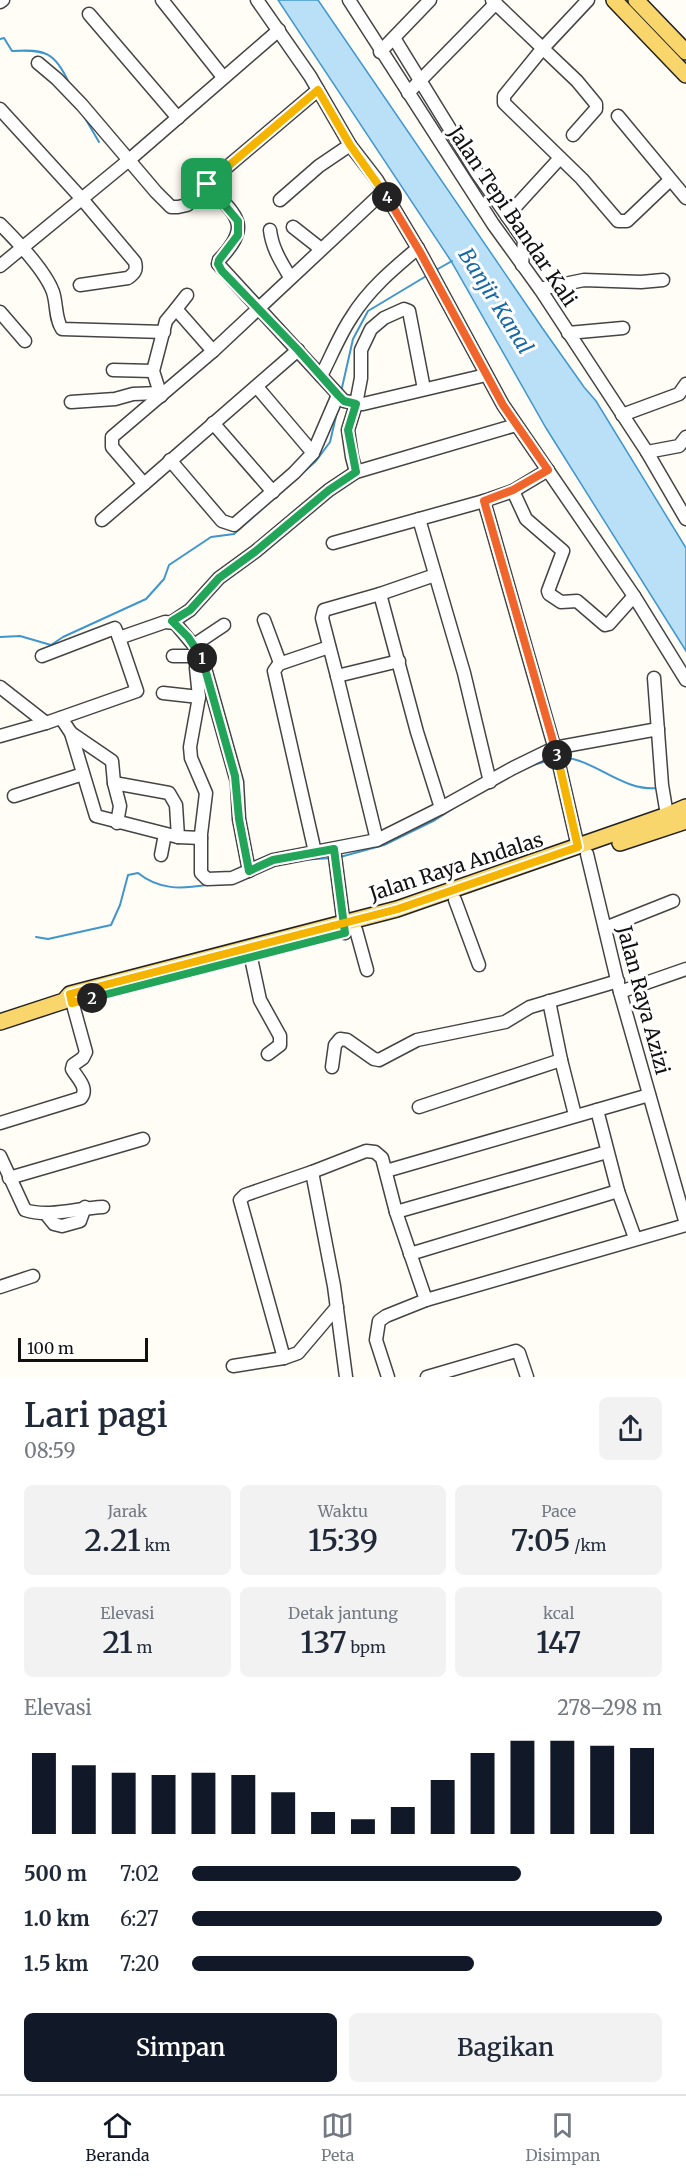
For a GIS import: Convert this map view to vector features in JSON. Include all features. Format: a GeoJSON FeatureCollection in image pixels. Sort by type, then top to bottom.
{"type":"FeatureCollection","features":[{"type":"Feature","properties":{"kind":"main road"},"geometry":{"type":"LineString","coordinates":[[614,0],[684,69]]}},
{"type":"Feature","properties":{"kind":"main road"},"geometry":{"type":"LineString","coordinates":[[636,0],[686,52]]}},
{"type":"Feature","properties":{"kind":"main road","name":"Jalan Raya Andalas"},"geometry":{"type":"LineString","coordinates":[[159,976],[250,958],[348,929],[398,909],[507,877],[669,820],[686,807]]}},
{"type":"Feature","properties":{"kind":"main road","name":"Jalan Raya Andalas"},"geometry":{"type":"LineString","coordinates":[[669,820],[686,821]]}},
{"type":"Feature","properties":{"kind":"main road","name":"Jalan Raya Andalas"},"geometry":{"type":"LineString","coordinates":[[0,1022],[69,1000],[455,900],[507,877]]}},
{"type":"Feature","properties":{"kind":"street"},"geometry":{"type":"LineString","coordinates":[[162,0],[223,77]]}},
{"type":"Feature","properties":{"kind":"street"},"geometry":{"type":"LineString","coordinates":[[257,0],[318,90],[350,145],[384,191],[419,250],[486,375],[516,424],[634,596],[686,681]]}},
{"type":"Feature","properties":{"kind":"street"},"geometry":{"type":"LineString","coordinates":[[380,52],[430,0]]}},
{"type":"Feature","properties":{"kind":"street"},"geometry":{"type":"LineString","coordinates":[[588,0],[543,48],[504,96],[504,99],[511,110],[582,179],[621,222],[627,221],[670,180]]}},
{"type":"Feature","properties":{"kind":"street","name":"Jalan Tepi Bandar Kali"},"geometry":{"type":"LineString","coordinates":[[354,2],[380,52],[486,215],[540,289],[647,452],[686,519]]}},
{"type":"Feature","properties":{"kind":"street"},"geometry":{"type":"LineString","coordinates":[[408,93],[494,2],[577,81],[596,104],[596,109],[573,135]]}},
{"type":"Feature","properties":{"kind":"street"},"geometry":{"type":"LineString","coordinates":[[89,14],[178,118]]}},
{"type":"Feature","properties":{"kind":"street"},"geometry":{"type":"LineString","coordinates":[[0,266],[129,160],[279,30]]}},
{"type":"Feature","properties":{"kind":"street"},"geometry":{"type":"LineString","coordinates":[[394,38],[477,173],[524,240],[522,265]]}},
{"type":"Feature","properties":{"kind":"street"},"geometry":{"type":"LineString","coordinates":[[38,63],[57,78],[82,105],[171,207],[187,205],[207,184],[318,90]]}},
{"type":"Feature","properties":{"kind":"street"},"geometry":{"type":"LineString","coordinates":[[0,109],[82,199],[135,262],[134,273],[128,278],[80,285]]}},
{"type":"Feature","properties":{"kind":"street"},"geometry":{"type":"LineString","coordinates":[[618,116],[686,198]]}},
{"type":"Feature","properties":{"kind":"street"},"geometry":{"type":"LineString","coordinates":[[280,200],[320,166],[350,145]]}},
{"type":"Feature","properties":{"kind":"street"},"geometry":{"type":"LineString","coordinates":[[507,216],[560,158]]}},
{"type":"Feature","properties":{"kind":"street"},"geometry":{"type":"LineString","coordinates":[[207,184],[238,221],[238,235],[218,264],[344,399],[356,472]]}},
{"type":"Feature","properties":{"kind":"street"},"geometry":{"type":"LineString","coordinates":[[144,484],[111,447],[110,440],[213,351],[384,191]]}},
{"type":"Feature","properties":{"kind":"street"},"geometry":{"type":"LineString","coordinates":[[0,224],[22,247],[51,287],[62,329],[164,332]]}},
{"type":"Feature","properties":{"kind":"street"},"geometry":{"type":"LineString","coordinates":[[293,226],[321,249]]}},
{"type":"Feature","properties":{"kind":"street"},"geometry":{"type":"LineString","coordinates":[[270,230],[271,240],[290,277]]}},
{"type":"Feature","properties":{"kind":"street"},"geometry":{"type":"LineString","coordinates":[[321,376],[350,318],[362,302],[386,274],[419,250]]}},
{"type":"Feature","properties":{"kind":"street"},"geometry":{"type":"LineString","coordinates":[[540,289],[584,280],[641,282],[663,280]]}},
{"type":"Feature","properties":{"kind":"street"},"geometry":{"type":"LineString","coordinates":[[161,395],[153,371],[168,318],[188,295]]}},
{"type":"Feature","properties":{"kind":"street"},"geometry":{"type":"LineString","coordinates":[[176,309],[213,351]]}},
{"type":"Feature","properties":{"kind":"street"},"geometry":{"type":"LineString","coordinates":[[170,460],[222,521],[230,525],[237,523],[313,453],[344,399],[361,378],[361,350],[371,329],[384,318],[404,309],[409,311],[413,326],[424,389]]}},
{"type":"Feature","properties":{"kind":"street"},"geometry":{"type":"LineString","coordinates":[[0,312],[25,341]]}},
{"type":"Feature","properties":{"kind":"street"},"geometry":{"type":"LineString","coordinates":[[568,333],[623,328]]}},
{"type":"Feature","properties":{"kind":"street"},"geometry":{"type":"LineString","coordinates":[[102,520],[298,350]]}},
{"type":"Feature","properties":{"kind":"street"},"geometry":{"type":"LineString","coordinates":[[114,370],[153,371]]}},
{"type":"Feature","properties":{"kind":"street"},"geometry":{"type":"LineString","coordinates":[[344,399],[424,389],[486,375]]}},
{"type":"Feature","properties":{"kind":"street"},"geometry":{"type":"LineString","coordinates":[[622,415],[679,394],[686,384]]}},
{"type":"Feature","properties":{"kind":"street"},"geometry":{"type":"LineString","coordinates":[[257,387],[313,453]]}},
{"type":"Feature","properties":{"kind":"street"},"geometry":{"type":"LineString","coordinates":[[71,402],[115,399],[130,394],[161,395]]}},
{"type":"Feature","properties":{"kind":"street"},"geometry":{"type":"LineString","coordinates":[[213,423],[273,492]]}},
{"type":"Feature","properties":{"kind":"street"},"geometry":{"type":"LineString","coordinates":[[119,638],[172,621],[190,610],[219,578],[256,551],[329,490],[356,472],[516,424]]}},
{"type":"Feature","properties":{"kind":"street"},"geometry":{"type":"LineString","coordinates":[[647,452],[679,446],[686,437]]}},
{"type":"Feature","properties":{"kind":"street"},"geometry":{"type":"LineString","coordinates":[[333,543],[484,501],[513,490],[548,470]]}},
{"type":"Feature","properties":{"kind":"street"},"geometry":{"type":"LineString","coordinates":[[513,490],[526,519],[563,551],[548,591],[549,594],[561,602],[577,601],[605,625],[609,624],[634,596]]}},
{"type":"Feature","properties":{"kind":"street","name":"Jalan Raya Azizi"},"geometry":{"type":"LineString","coordinates":[[484,501],[686,1224]]}},
{"type":"Feature","properties":{"kind":"street"},"geometry":{"type":"LineString","coordinates":[[419,519],[464,673],[489,782]]}},
{"type":"Feature","properties":{"kind":"street"},"geometry":{"type":"LineString","coordinates":[[377,840],[322,615],[324,610],[435,575]]}},
{"type":"Feature","properties":{"kind":"street"},"geometry":{"type":"LineString","coordinates":[[380,594],[417,732],[441,808]]}},
{"type":"Feature","properties":{"kind":"street"},"geometry":{"type":"LineString","coordinates":[[264,620],[280,663]]}},
{"type":"Feature","properties":{"kind":"street"},"geometry":{"type":"LineString","coordinates":[[172,621],[179,626],[196,651],[201,654],[235,776],[239,819],[249,871]]}},
{"type":"Feature","properties":{"kind":"street"},"geometry":{"type":"LineString","coordinates":[[173,656],[196,651],[224,625]]}},
{"type":"Feature","properties":{"kind":"street"},"geometry":{"type":"LineString","coordinates":[[0,736],[46,723],[137,691],[115,627],[42,656]]}},
{"type":"Feature","properties":{"kind":"street"},"geometry":{"type":"LineString","coordinates":[[315,852],[274,676],[275,669],[280,663],[329,647]]}},
{"type":"Feature","properties":{"kind":"street"},"geometry":{"type":"LineString","coordinates":[[196,651],[200,697],[190,747],[191,758],[207,793],[201,838],[201,873],[205,879],[232,878],[273,860],[315,852],[335,854],[377,840],[513,768],[556,753],[658,729]]}},
{"type":"Feature","properties":{"kind":"street"},"geometry":{"type":"LineString","coordinates":[[337,676],[399,661]]}},
{"type":"Feature","properties":{"kind":"street"},"geometry":{"type":"LineString","coordinates":[[654,678],[669,820]]}},
{"type":"Feature","properties":{"kind":"street"},"geometry":{"type":"LineString","coordinates":[[0,687],[46,723]]}},
{"type":"Feature","properties":{"kind":"street"},"geometry":{"type":"LineString","coordinates":[[163,693],[200,697]]}},
{"type":"Feature","properties":{"kind":"street"},"geometry":{"type":"LineString","coordinates":[[60,718],[71,733],[95,815],[117,823],[178,837],[201,838]]}},
{"type":"Feature","properties":{"kind":"street"},"geometry":{"type":"LineString","coordinates":[[71,733],[110,759],[114,765],[114,783],[120,806],[117,823]]}},
{"type":"Feature","properties":{"kind":"street"},"geometry":{"type":"LineString","coordinates":[[14,796],[83,774]]}},
{"type":"Feature","properties":{"kind":"street"},"geometry":{"type":"LineString","coordinates":[[114,783],[169,794],[176,805],[178,837]]}},
{"type":"Feature","properties":{"kind":"street"},"geometry":{"type":"LineString","coordinates":[[162,855],[165,834]]}},
{"type":"Feature","properties":{"kind":"street"},"geometry":{"type":"LineString","coordinates":[[335,854],[348,929],[367,970]]}},
{"type":"Feature","properties":{"kind":"street"},"geometry":{"type":"LineString","coordinates":[[455,900],[479,965]]}},
{"type":"Feature","properties":{"kind":"street"},"geometry":{"type":"LineString","coordinates":[[605,928],[673,901]]}},
{"type":"Feature","properties":{"kind":"street"},"geometry":{"type":"LineString","coordinates":[[250,958],[260,1000],[280,1036],[280,1045],[268,1054]]}},
{"type":"Feature","properties":{"kind":"street"},"geometry":{"type":"LineString","coordinates":[[332,1067],[335,1045],[340,1039],[347,1040],[374,1059],[379,1060],[417,1040],[505,1022],[530,1007],[549,1001],[619,987],[686,969]]}},
{"type":"Feature","properties":{"kind":"street"},"geometry":{"type":"LineString","coordinates":[[0,1123],[81,1098],[84,1095],[85,1090],[72,1069],[86,1052],[69,1000]]}},
{"type":"Feature","properties":{"kind":"street"},"geometry":{"type":"LineString","coordinates":[[549,1001],[575,1115]]}},
{"type":"Feature","properties":{"kind":"street"},"geometry":{"type":"LineString","coordinates":[[419,1107],[561,1060]]}},
{"type":"Feature","properties":{"kind":"street"},"geometry":{"type":"LineString","coordinates":[[386,1172],[649,1095]]}},
{"type":"Feature","properties":{"kind":"street"},"geometry":{"type":"LineString","coordinates":[[597,1110],[618,1191],[635,1238]]}},
{"type":"Feature","properties":{"kind":"street"},"geometry":{"type":"LineString","coordinates":[[9,1178],[142,1139]]}},
{"type":"Feature","properties":{"kind":"street"},"geometry":{"type":"LineString","coordinates":[[284,1358],[240,1200],[245,1195],[371,1151],[382,1158],[396,1212],[426,1300]]}},
{"type":"Feature","properties":{"kind":"street"},"geometry":{"type":"LineString","coordinates":[[396,1212],[607,1152]]}},
{"type":"Feature","properties":{"kind":"street"},"geometry":{"type":"LineString","coordinates":[[0,1156],[25,1210],[35,1214],[46,1214],[54,1224],[73,1224],[80,1221],[85,1207],[103,1207]]}},
{"type":"Feature","properties":{"kind":"street"},"geometry":{"type":"LineString","coordinates":[[312,1172],[337,1307],[346,1377]]}},
{"type":"Feature","properties":{"kind":"street"},"geometry":{"type":"LineString","coordinates":[[410,1254],[618,1191]]}},
{"type":"Feature","properties":{"kind":"street"},"geometry":{"type":"LineString","coordinates":[[388,1377],[376,1340],[379,1321],[386,1316],[426,1300],[686,1224]]}},
{"type":"Feature","properties":{"kind":"street"},"geometry":{"type":"LineString","coordinates":[[0,1287],[33,1276]]}},
{"type":"Feature","properties":{"kind":"street"},"geometry":{"type":"LineString","coordinates":[[233,1366],[284,1358],[298,1353],[337,1307]]}},
{"type":"Feature","properties":{"kind":"street"},"geometry":{"type":"LineString","coordinates":[[427,1377],[516,1351],[519,1353],[527,1377]]}},
{"type":"Feature","properties":{"kind":"water","name":"Banjir Kanal"},"geometry":{"type":"Polygon","coordinates":[[[278,0],[318,0],[543,329],[596,401],[686,548],[686,651],[546,428],[451,261],[278,0]]]}},
{"type":"Feature","properties":{"kind":"waterway"},"geometry":{"type":"LineString","coordinates":[[0,39],[4,38],[12,51],[33,51],[48,55],[59,65],[69,83]]}},
{"type":"Feature","properties":{"kind":"waterway"},"geometry":{"type":"LineString","coordinates":[[82,113],[99,142]]}},
{"type":"Feature","properties":{"kind":"waterway","name":"Banjir Kanal"},"geometry":{"type":"LineString","coordinates":[[436,270],[452,261]]}},
{"type":"Feature","properties":{"kind":"waterway"},"geometry":{"type":"LineString","coordinates":[[341,392],[353,339],[368,311],[428,275]]}},
{"type":"Feature","properties":{"kind":"waterway"},"geometry":{"type":"LineString","coordinates":[[0,637],[20,636],[51,645],[63,637],[146,599],[164,579],[169,565],[211,537],[234,534],[316,461],[330,442],[337,412]]}},
{"type":"Feature","properties":{"kind":"waterway"},"geometry":{"type":"LineString","coordinates":[[562,757],[574,759],[633,785],[658,788]]}},
{"type":"Feature","properties":{"kind":"waterway"},"geometry":{"type":"LineString","coordinates":[[533,765],[554,759]]}},
{"type":"Feature","properties":{"kind":"waterway"},"geometry":{"type":"LineString","coordinates":[[340,857],[384,845],[435,820],[465,801]]}},
{"type":"Feature","properties":{"kind":"waterway"},"geometry":{"type":"LineString","coordinates":[[301,860],[331,858]]}},
{"type":"Feature","properties":{"kind":"waterway"},"geometry":{"type":"LineString","coordinates":[[36,937],[48,939],[111,925],[120,905],[128,875],[138,873],[154,883],[170,887],[206,885]]}},
{"type":"Feature","properties":{"kind":"route"},"geometry":{"type":"LineString","coordinates":[[207,184],[238,221],[238,235],[219,260],[218,264],[222,271],[344,401],[356,404],[348,430],[356,472],[338,483],[256,551],[219,578],[190,610],[172,621],[179,626],[201,654],[238,789],[239,819],[249,871],[273,860],[334,849],[343,924],[345,933],[72,1003],[70,994],[259,947],[343,924],[398,909],[578,847],[558,760],[484,501],[523,486],[548,470],[503,405],[420,252],[377,180],[350,145],[318,90],[207,184]]}}]}
